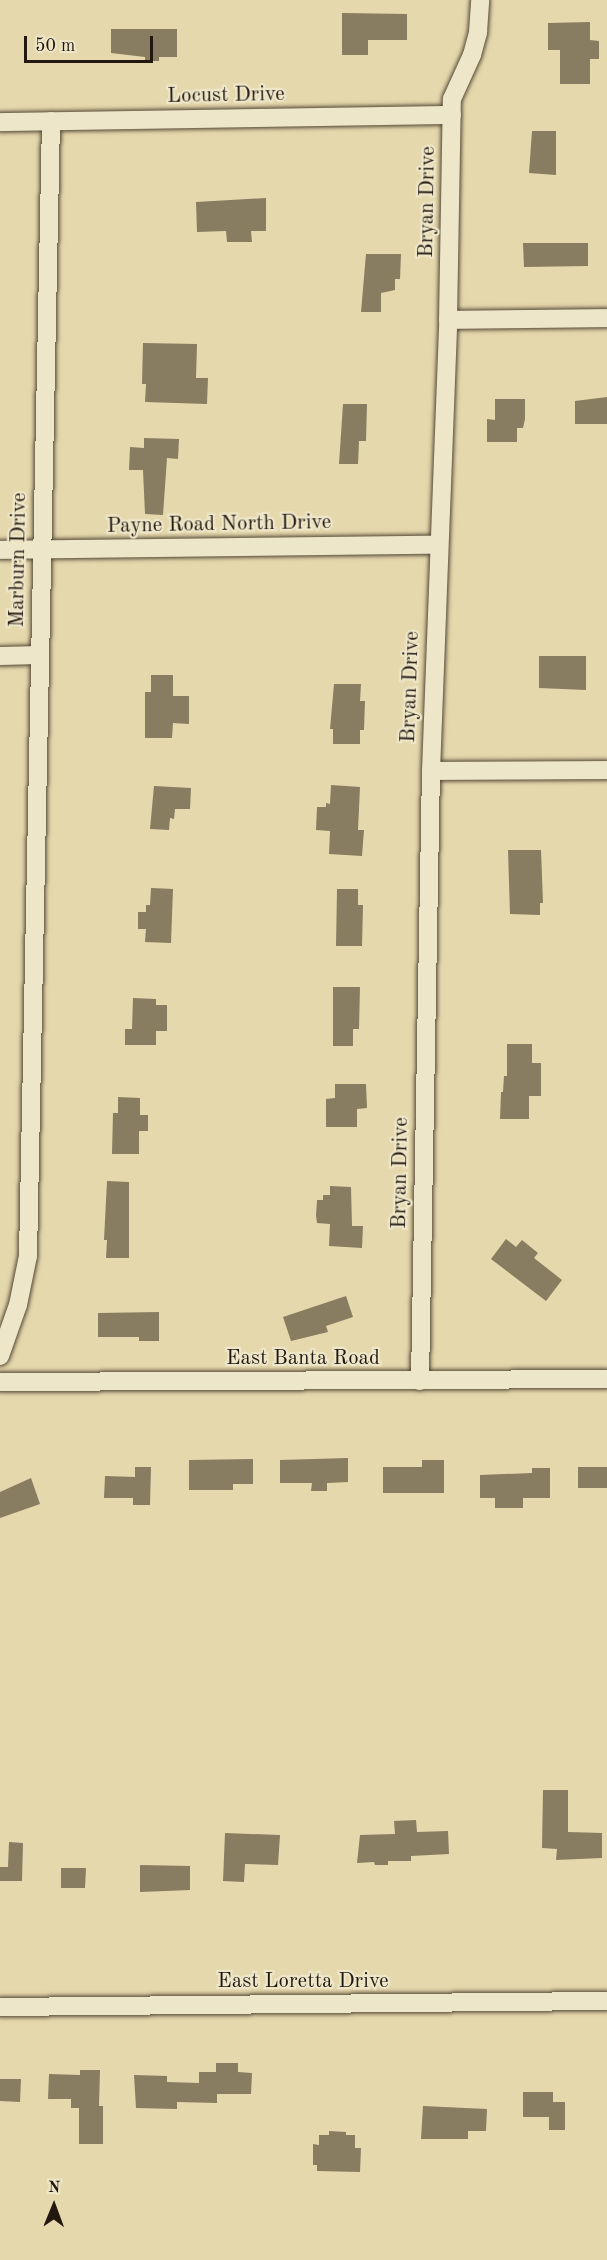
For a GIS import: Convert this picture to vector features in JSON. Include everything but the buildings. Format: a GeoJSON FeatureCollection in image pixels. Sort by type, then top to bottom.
{"type":"FeatureCollection","features":[{"type":"Feature","properties":{"kind":"street","name":"Bryan Drive"},"geometry":{"type":"LineString","coordinates":[[420,1381],[431,771],[448,320],[452,99],[467,70],[476,40],[480,0]]}},
{"type":"Feature","properties":{"kind":"street","name":"Locust Drive"},"geometry":{"type":"LineString","coordinates":[[0,122],[452,115]]}},
{"type":"Feature","properties":{"kind":"street","name":"Marburn Drive"},"geometry":{"type":"LineString","coordinates":[[0,1356],[18,1305],[27,1257],[51,121]]}},
{"type":"Feature","properties":{"kind":"street"},"geometry":{"type":"LineString","coordinates":[[448,320],[607,318]]}},
{"type":"Feature","properties":{"kind":"street","name":"Payne Road North Drive"},"geometry":{"type":"LineString","coordinates":[[0,550],[439,545]]}},
{"type":"Feature","properties":{"kind":"street"},"geometry":{"type":"LineString","coordinates":[[0,656],[40,655]]}},
{"type":"Feature","properties":{"kind":"street"},"geometry":{"type":"LineString","coordinates":[[431,771],[607,770]]}},
{"type":"Feature","properties":{"kind":"street","name":"East Banta Road"},"geometry":{"type":"LineString","coordinates":[[0,1382],[607,1379]]}},
{"type":"Feature","properties":{"kind":"street","name":"East Loretta Drive"},"geometry":{"type":"LineString","coordinates":[[0,2007],[607,2001]]}}]}
